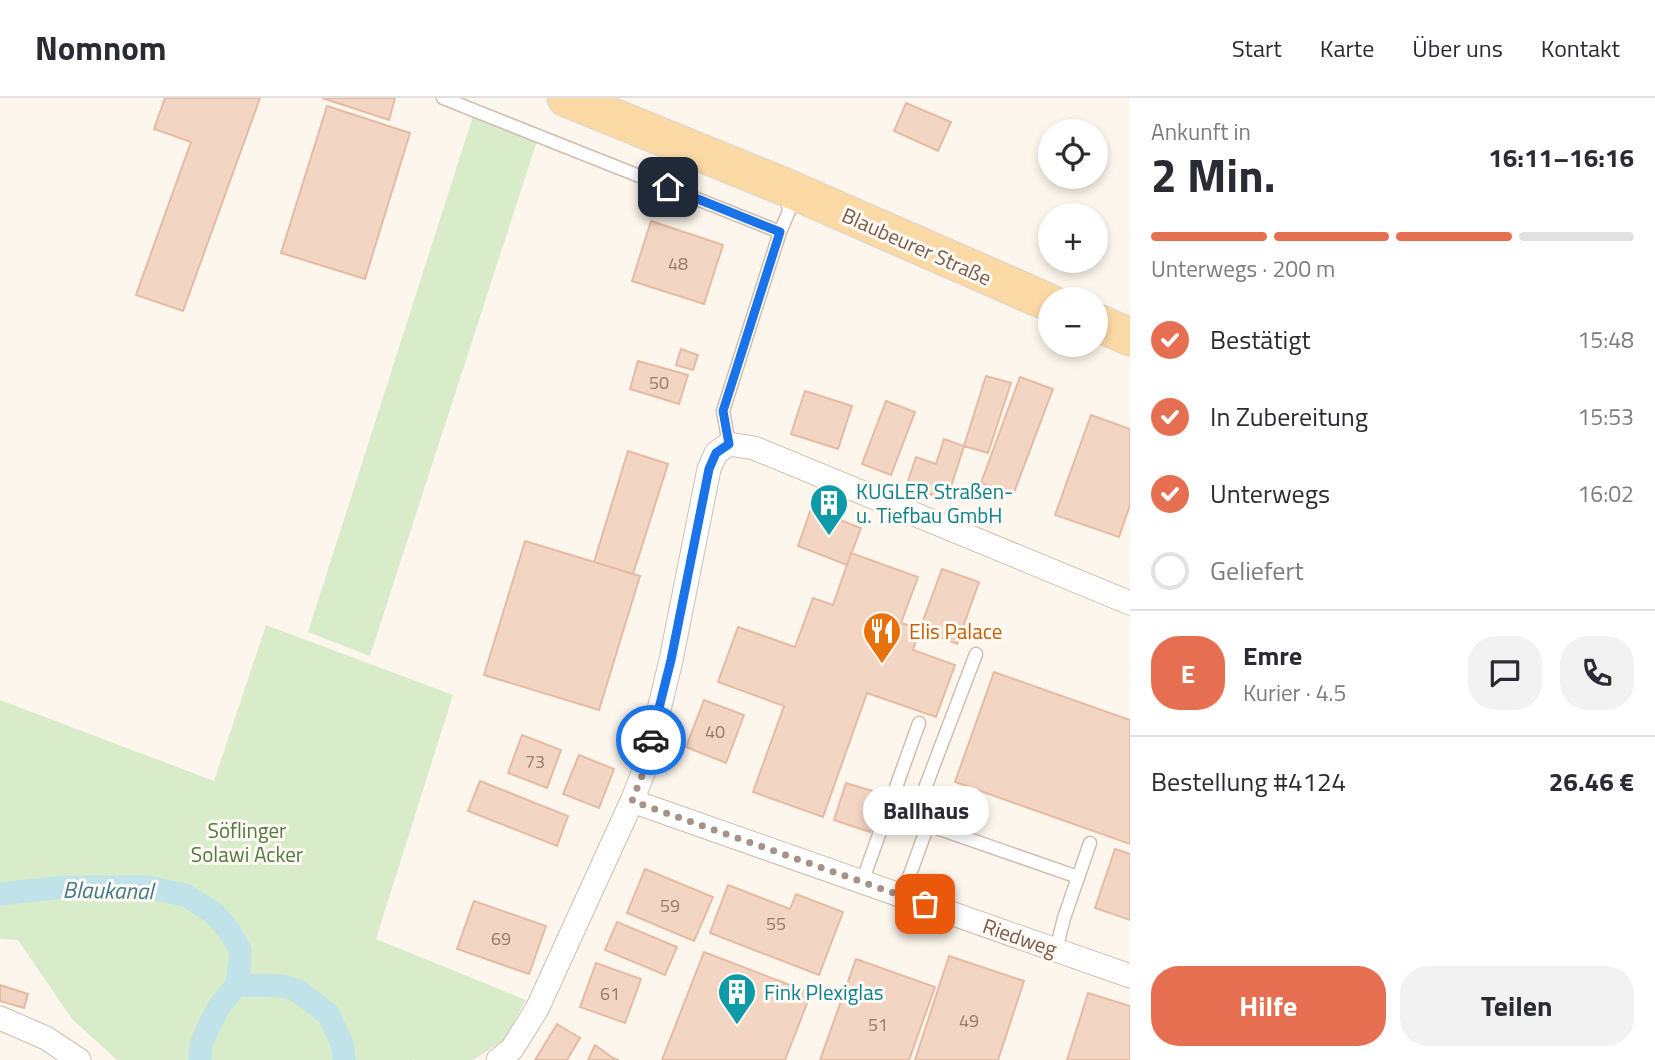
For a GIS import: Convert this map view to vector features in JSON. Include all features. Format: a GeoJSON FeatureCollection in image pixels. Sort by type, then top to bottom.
{"type":"FeatureCollection","features":[{"type":"Feature","properties":{"kind":"main road","name":"Blaubeurer Straße"},"geometry":{"type":"LineString","coordinates":[[566,98],[785,187],[1038,298]]}},
{"type":"Feature","properties":{"kind":"main road"},"geometry":{"type":"LineString","coordinates":[[1108,327],[1130,337]]}},
{"type":"Feature","properties":{"kind":"street"},"geometry":{"type":"LineString","coordinates":[[498,1060],[512,1049],[537,1009],[645,768],[671,660],[709,469],[716,453],[729,444],[754,448],[1130,603]]}},
{"type":"Feature","properties":{"kind":"street","name":"Riedweg"},"geometry":{"type":"LineString","coordinates":[[632,801],[1130,976]]}},
{"type":"Feature","properties":{"kind":"street"},"geometry":{"type":"LineString","coordinates":[[0,1018],[46,1038],[79,1060]]}},
{"type":"Feature","properties":{"kind":"lane"},"geometry":{"type":"LineString","coordinates":[[443,98],[780,232]]}},
{"type":"Feature","properties":{"kind":"lane"},"geometry":{"type":"LineString","coordinates":[[729,444],[723,411],[789,211],[785,187]]}},
{"type":"Feature","properties":{"kind":"lane"},"geometry":{"type":"LineString","coordinates":[[902,896],[928,825],[922,796],[976,654]]}},
{"type":"Feature","properties":{"kind":"lane"},"geometry":{"type":"LineString","coordinates":[[862,881],[919,723]]}},
{"type":"Feature","properties":{"kind":"lane"},"geometry":{"type":"LineString","coordinates":[[928,825],[1079,877]]}},
{"type":"Feature","properties":{"kind":"lane"},"geometry":{"type":"LineString","coordinates":[[1056,950],[1090,843]]}},
{"type":"Feature","properties":{"kind":"green space"},"geometry":{"type":"Polygon","coordinates":[[[473,116],[537,141],[370,656],[308,632],[473,116]]]}},
{"type":"Feature","properties":{"kind":"green space","name":"Söflinger Solawi Acker"},"geometry":{"type":"Polygon","coordinates":[[[266,625],[453,695],[376,939],[526,1000],[504,1040],[473,1060],[117,1060],[72,1019],[18,940],[0,939],[0,700],[214,781],[266,625]]]}},
{"type":"Feature","properties":{"kind":"building"},"geometry":{"type":"Polygon","coordinates":[[[165,98],[260,98],[183,311],[136,295],[191,142],[154,129],[165,98]]]}},
{"type":"Feature","properties":{"kind":"building"},"geometry":{"type":"Polygon","coordinates":[[[322,98],[395,98],[389,120],[322,98]]]}},
{"type":"Feature","properties":{"kind":"building"},"geometry":{"type":"Polygon","coordinates":[[[906,103],[951,122],[938,151],[894,131],[906,103]]]}},
{"type":"Feature","properties":{"kind":"building"},"geometry":{"type":"Polygon","coordinates":[[[327,106],[410,133],[365,279],[281,253],[327,106]]]}},
{"type":"Feature","properties":{"kind":"building"},"geometry":{"type":"Polygon","coordinates":[[[651,221],[723,245],[704,304],[632,281],[651,221]]]}},
{"type":"Feature","properties":{"kind":"building"},"geometry":{"type":"Polygon","coordinates":[[[681,349],[698,355],[693,370],[676,365],[681,349]]]}},
{"type":"Feature","properties":{"kind":"building"},"geometry":{"type":"Polygon","coordinates":[[[638,361],[688,375],[679,404],[630,389],[638,361]]]}},
{"type":"Feature","properties":{"kind":"building"},"geometry":{"type":"Polygon","coordinates":[[[986,376],[1011,383],[988,453],[964,446],[986,376]]]}},
{"type":"Feature","properties":{"kind":"building"},"geometry":{"type":"Polygon","coordinates":[[[1020,377],[1053,389],[1013,495],[981,483],[1020,377]]]}},
{"type":"Feature","properties":{"kind":"building"},"geometry":{"type":"Polygon","coordinates":[[[805,391],[852,406],[838,449],[791,434],[805,391]]]}},
{"type":"Feature","properties":{"kind":"building"},"geometry":{"type":"Polygon","coordinates":[[[886,401],[915,412],[891,475],[862,464],[886,401]]]}},
{"type":"Feature","properties":{"kind":"building"},"geometry":{"type":"Polygon","coordinates":[[[1091,415],[1130,429],[1130,505],[1119,537],[1055,515],[1091,415]]]}},
{"type":"Feature","properties":{"kind":"building"},"geometry":{"type":"Polygon","coordinates":[[[944,439],[964,446],[947,499],[906,487],[916,457],[936,464],[944,439]]]}},
{"type":"Feature","properties":{"kind":"building"},"geometry":{"type":"Polygon","coordinates":[[[628,451],[668,464],[633,574],[594,562],[628,451]]]}},
{"type":"Feature","properties":{"kind":"building","name":"KUGLER Straßen- u. Tiefbau GmbH"},"geometry":{"type":"Polygon","coordinates":[[[811,509],[861,528],[847,565],[798,546],[811,509]]]}},
{"type":"Feature","properties":{"kind":"building"},"geometry":{"type":"Polygon","coordinates":[[[525,541],[640,576],[599,710],[484,675],[525,541]]]}},
{"type":"Feature","properties":{"kind":"building"},"geometry":{"type":"Polygon","coordinates":[[[851,553],[918,577],[901,623],[920,629],[913,650],[955,665],[936,717],[867,693],[823,817],[753,792],[784,706],[718,682],[738,627],[795,647],[813,598],[833,605],[851,553]]]}},
{"type":"Feature","properties":{"kind":"building"},"geometry":{"type":"Polygon","coordinates":[[[942,569],[979,582],[957,644],[920,629],[942,569]]]}},
{"type":"Feature","properties":{"kind":"building"},"geometry":{"type":"Polygon","coordinates":[[[994,672],[1130,720],[1130,844],[955,782],[994,672]]]}},
{"type":"Feature","properties":{"kind":"building"},"geometry":{"type":"Polygon","coordinates":[[[704,700],[744,715],[726,763],[686,747],[704,700]]]}},
{"type":"Feature","properties":{"kind":"building"},"geometry":{"type":"Polygon","coordinates":[[[522,735],[561,750],[547,788],[508,773],[522,735]]]}},
{"type":"Feature","properties":{"kind":"building"},"geometry":{"type":"Polygon","coordinates":[[[579,755],[614,769],[599,808],[563,794],[579,755]]]}},
{"type":"Feature","properties":{"kind":"building"},"geometry":{"type":"Polygon","coordinates":[[[480,781],[568,816],[557,846],[468,811],[480,781]]]}},
{"type":"Feature","properties":{"kind":"building"},"geometry":{"type":"Polygon","coordinates":[[[846,783],[882,794],[870,832],[834,820],[846,783]]]}},
{"type":"Feature","properties":{"kind":"building"},"geometry":{"type":"Polygon","coordinates":[[[1115,849],[1130,854],[1130,920],[1095,908],[1115,849]]]}},
{"type":"Feature","properties":{"kind":"building"},"geometry":{"type":"Polygon","coordinates":[[[645,869],[713,897],[694,941],[627,913],[645,869]]]}},
{"type":"Feature","properties":{"kind":"building"},"geometry":{"type":"Polygon","coordinates":[[[728,885],[790,909],[796,894],[843,912],[819,975],[710,933],[728,885]]]}},
{"type":"Feature","properties":{"kind":"building"},"geometry":{"type":"Polygon","coordinates":[[[474,901],[546,926],[529,974],[457,949],[474,901]]]}},
{"type":"Feature","properties":{"kind":"building"},"geometry":{"type":"Polygon","coordinates":[[[617,922],[677,947],[665,975],[605,950],[617,922]]]}},
{"type":"Feature","properties":{"kind":"building","name":"Fink Plexiglas"},"geometry":{"type":"Polygon","coordinates":[[[704,952],[811,993],[785,1060],[662,1060],[704,952]]]}},
{"type":"Feature","properties":{"kind":"building"},"geometry":{"type":"Polygon","coordinates":[[[949,956],[1024,981],[998,1060],[915,1060],[949,956]]]}},
{"type":"Feature","properties":{"kind":"building"},"geometry":{"type":"Polygon","coordinates":[[[856,959],[935,987],[909,1060],[820,1060],[856,959]]]}},
{"type":"Feature","properties":{"kind":"building"},"geometry":{"type":"Polygon","coordinates":[[[596,963],[641,979],[625,1023],[580,1007],[596,963]]]}},
{"type":"Feature","properties":{"kind":"building"},"geometry":{"type":"Polygon","coordinates":[[[0,985],[28,994],[24,1008],[0,1001],[0,985]]]}},
{"type":"Feature","properties":{"kind":"building"},"geometry":{"type":"Polygon","coordinates":[[[1088,993],[1130,1006],[1130,1060],[1067,1060],[1088,993]]]}},
{"type":"Feature","properties":{"kind":"building"},"geometry":{"type":"Polygon","coordinates":[[[557,1024],[580,1038],[567,1060],[535,1060],[557,1024]]]}},
{"type":"Feature","properties":{"kind":"building"},"geometry":{"type":"Polygon","coordinates":[[[595,1045],[613,1058],[619,1060],[588,1060],[595,1045]]]}},
{"type":"Feature","properties":{"kind":"waterway","name":"Blaukanal"},"geometry":{"type":"LineString","coordinates":[[0,894],[64,887],[147,887],[185,895],[214,913],[230,932],[240,950],[240,960],[237,985],[220,1005],[208,1028],[201,1045],[200,1060]]}},
{"type":"Feature","properties":{"kind":"waterway"},"geometry":{"type":"LineString","coordinates":[[237,985],[283,986],[298,991],[328,1014],[342,1043],[344,1060]]}},
{"type":"Feature","properties":{"kind":"way so far"},"geometry":{"type":"LineString","coordinates":[[651,740],[645,768],[632,801],[925,904]]}},
{"type":"Feature","properties":{"kind":"place","name":"KUGLER Straßen- u. Tiefbau GmbH"},"geometry":{"type":"Point","coordinates":[829,537]}},
{"type":"Feature","properties":{"kind":"place","name":"Elis Palace"},"geometry":{"type":"Point","coordinates":[882,665]}},
{"type":"Feature","properties":{"kind":"place","name":"Ballhaus"},"geometry":{"type":"Point","coordinates":[925,904]}},
{"type":"Feature","properties":{"kind":"place","name":"Fink Plexiglas"},"geometry":{"type":"Point","coordinates":[737,1026]}},
{"type":"Feature","properties":{"kind":"route"},"geometry":{"type":"LineString","coordinates":[[651,740],[671,660],[709,469],[716,453],[729,444],[723,411],[780,232],[668,187]]}}]}
